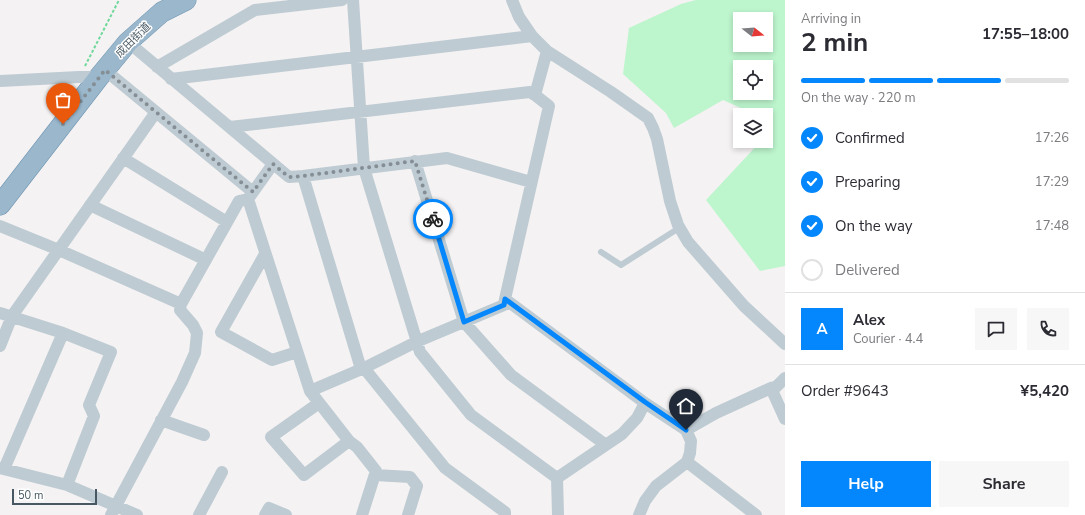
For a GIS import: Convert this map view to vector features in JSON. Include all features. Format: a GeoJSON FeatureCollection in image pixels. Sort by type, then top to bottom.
{"type":"FeatureCollection","features":[{"type":"Feature","properties":{"kind":"highway","name":"成田街道"},"geometry":{"type":"LineString","coordinates":[[0,205],[128,42],[162,12],[186,0]]}},
{"type":"Feature","properties":{"kind":"street"},"geometry":{"type":"LineString","coordinates":[[157,67],[252,5],[342,0]]}},
{"type":"Feature","properties":{"kind":"street"},"geometry":{"type":"LineString","coordinates":[[353,0],[364,168],[420,352],[471,416],[557,478]]}},
{"type":"Feature","properties":{"kind":"street"},"geometry":{"type":"LineString","coordinates":[[512,0],[519,17],[532,36],[547,51],[611,92],[648,118],[657,139],[670,201],[679,228],[688,242],[744,306],[785,344]]}},
{"type":"Feature","properties":{"kind":"street"},"geometry":{"type":"LineString","coordinates":[[171,78],[532,36]]}},
{"type":"Feature","properties":{"kind":"street"},"geometry":{"type":"LineString","coordinates":[[128,42],[289,177],[447,158],[531,182]]}},
{"type":"Feature","properties":{"kind":"street"},"geometry":{"type":"LineString","coordinates":[[535,95],[547,51]]}},
{"type":"Feature","properties":{"kind":"street"},"geometry":{"type":"LineString","coordinates":[[0,81],[79,77],[102,74],[156,112],[251,195],[265,254],[310,391],[349,441],[357,447],[376,471],[362,515]]}},
{"type":"Feature","properties":{"kind":"street"},"geometry":{"type":"LineString","coordinates":[[230,127],[530,92],[549,106],[504,305],[416,342],[310,391]]}},
{"type":"Feature","properties":{"kind":"street"},"geometry":{"type":"LineString","coordinates":[[0,346],[12,316],[156,112]]}},
{"type":"Feature","properties":{"kind":"street"},"geometry":{"type":"LineString","coordinates":[[123,158],[227,222]]}},
{"type":"Feature","properties":{"kind":"street"},"geometry":{"type":"LineString","coordinates":[[415,161],[464,322],[511,375],[606,445]]}},
{"type":"Feature","properties":{"kind":"street"},"geometry":{"type":"LineString","coordinates":[[113,510],[182,382],[195,353],[197,333],[193,324],[180,310],[181,304],[238,201],[251,195],[273,164]]}},
{"type":"Feature","properties":{"kind":"street"},"geometry":{"type":"LineString","coordinates":[[303,176],[362,368],[445,468],[505,512],[505,515]]}},
{"type":"Feature","properties":{"kind":"street"},"geometry":{"type":"LineString","coordinates":[[90,205],[206,260]]}},
{"type":"Feature","properties":{"kind":"street"},"geometry":{"type":"LineString","coordinates":[[0,226],[59,250],[181,304]]}},
{"type":"Feature","properties":{"kind":"street"},"geometry":{"type":"LineString","coordinates":[[265,254],[221,332],[272,360],[297,352]]}},
{"type":"Feature","properties":{"kind":"street"},"geometry":{"type":"LineString","coordinates":[[505,299],[645,402],[686,430],[691,441],[690,453],[687,462],[656,486],[645,501],[639,515]]}},
{"type":"Feature","properties":{"kind":"street"},"geometry":{"type":"LineString","coordinates":[[0,312],[63,333],[111,352],[89,405],[94,416],[66,485]]}},
{"type":"Feature","properties":{"kind":"street"},"geometry":{"type":"LineString","coordinates":[[63,333],[2,468],[66,485],[113,510],[137,515]]}},
{"type":"Feature","properties":{"kind":"street"},"geometry":{"type":"LineString","coordinates":[[686,430],[716,413],[776,387],[785,378]]}},
{"type":"Feature","properties":{"kind":"street"},"geometry":{"type":"LineString","coordinates":[[771,388],[785,419]]}},
{"type":"Feature","properties":{"kind":"street"},"geometry":{"type":"LineString","coordinates":[[557,478],[622,434],[637,418],[645,402]]}},
{"type":"Feature","properties":{"kind":"street"},"geometry":{"type":"LineString","coordinates":[[319,403],[271,437],[304,475],[349,441]]}},
{"type":"Feature","properties":{"kind":"street"},"geometry":{"type":"LineString","coordinates":[[161,420],[204,435]]}},
{"type":"Feature","properties":{"kind":"street"},"geometry":{"type":"LineString","coordinates":[[687,462],[756,515]]}},
{"type":"Feature","properties":{"kind":"street"},"geometry":{"type":"LineString","coordinates":[[200,515],[222,472]]}},
{"type":"Feature","properties":{"kind":"street"},"geometry":{"type":"LineString","coordinates":[[375,475],[410,477],[417,486],[408,515]]}},
{"type":"Feature","properties":{"kind":"street"},"geometry":{"type":"LineString","coordinates":[[557,478],[558,515]]}},
{"type":"Feature","properties":{"kind":"street"},"geometry":{"type":"LineString","coordinates":[[265,515],[268,508],[286,515]]}},
{"type":"Feature","properties":{"kind":"lane"},"geometry":{"type":"LineString","coordinates":[[601,252],[621,266],[679,228]]}},
{"type":"Feature","properties":{"kind":"path"},"geometry":{"type":"LineString","coordinates":[[79,77],[120,0]]}},
{"type":"Feature","properties":{"kind":"green space"},"geometry":{"type":"Polygon","coordinates":[[[696,0],[785,0],[785,266],[760,271],[706,200],[754,148],[773,148],[773,108],[741,108],[723,100],[674,128],[666,113],[623,74],[629,28],[681,4],[696,0]]]}},
{"type":"Feature","properties":{"kind":"way so far"},"geometry":{"type":"LineString","coordinates":[[63,124],[105,70],[253,192],[273,164],[289,177],[415,161],[433,219]]}},
{"type":"Feature","properties":{"kind":"route"},"geometry":{"type":"LineString","coordinates":[[433,219],[464,322],[504,305],[505,299],[645,402],[686,430]]}}]}
